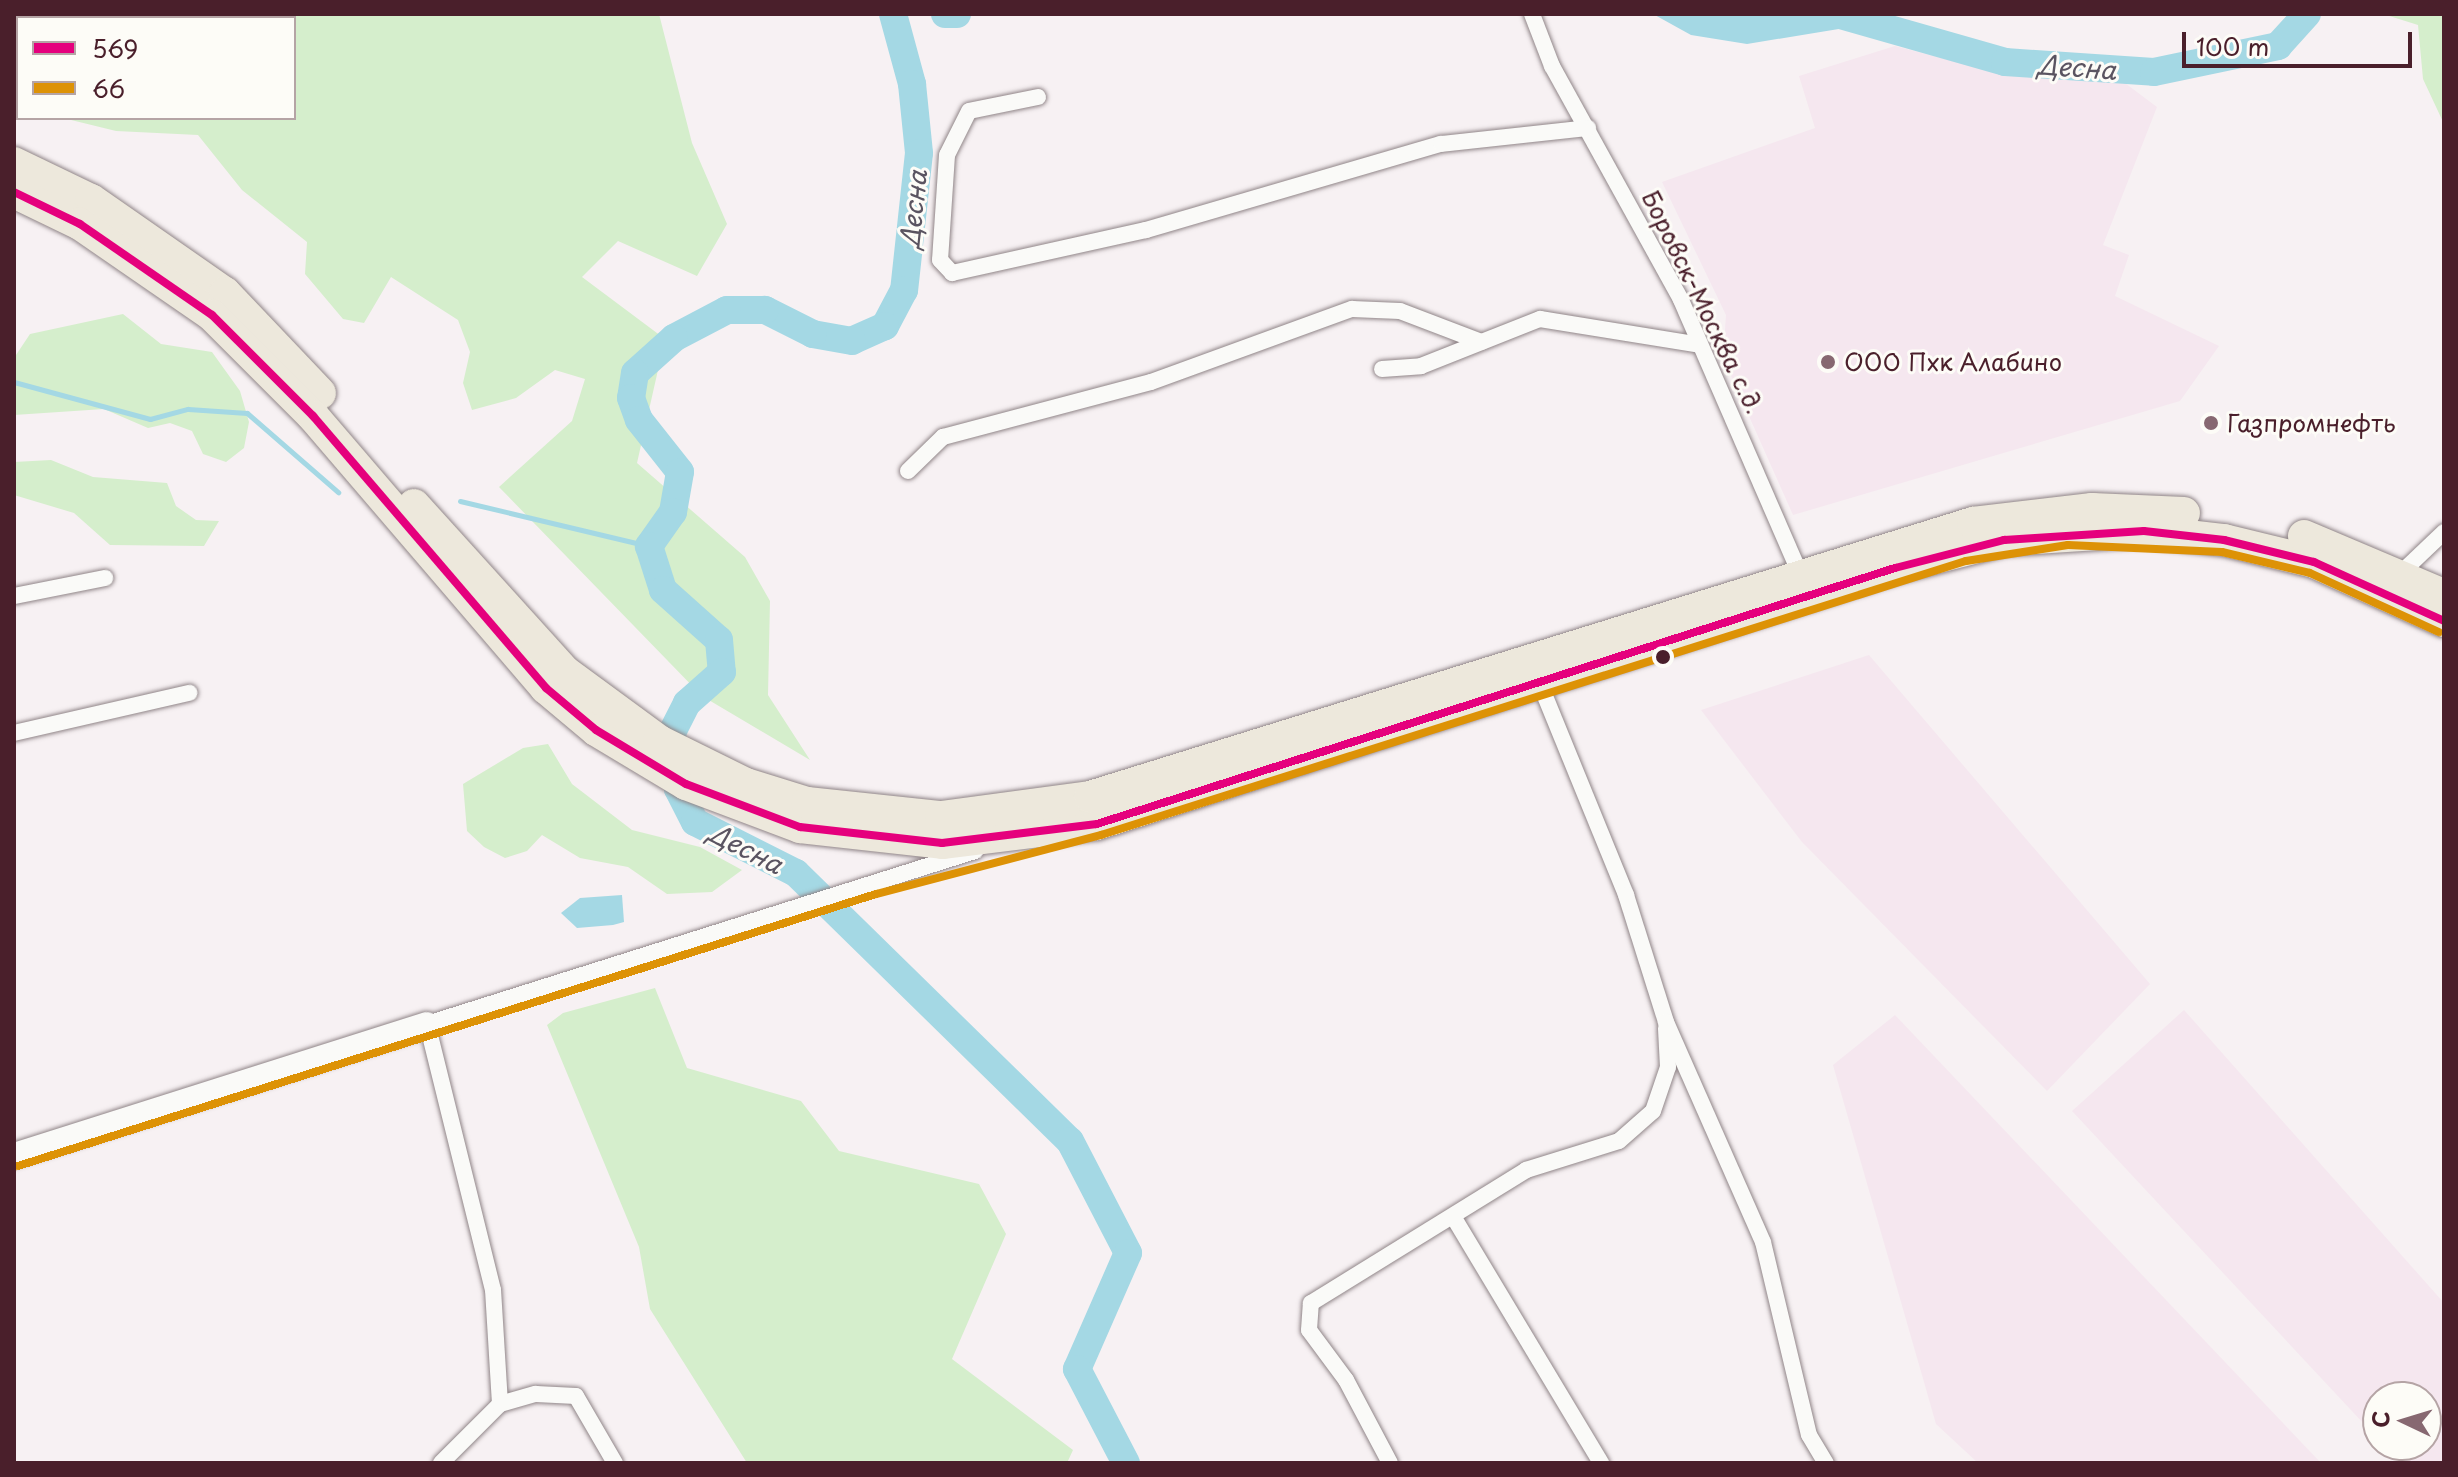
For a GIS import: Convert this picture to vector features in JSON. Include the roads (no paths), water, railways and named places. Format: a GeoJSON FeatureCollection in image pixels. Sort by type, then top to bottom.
{"type":"FeatureCollection","features":[{"type":"Feature","properties":{"kind":"highway"},"geometry":{"type":"LineString","coordinates":[[14,163],[91,200],[225,293],[555,680]]}},
{"type":"Feature","properties":{"kind":"highway"},"geometry":{"type":"LineString","coordinates":[[14,192],[80,224],[212,315],[313,416],[555,680],[686,784],[800,827],[871,827],[1017,839],[1097,824],[1895,568],[2067,533],[2144,531],[2269,549],[2348,575],[2444,621]]}},
{"type":"Feature","properties":{"kind":"highway"},"geometry":{"type":"LineString","coordinates":[[871,827],[1003,813],[1090,797],[1799,572],[1973,523],[2138,508],[2276,528],[2402,572],[2444,595]]}},
{"type":"Feature","properties":{"kind":"street","name":"Боровск-Москва с.д."},"geometry":{"type":"LineString","coordinates":[[1532,14],[1700,345],[1799,572]]}},
{"type":"Feature","properties":{"kind":"street"},"geometry":{"type":"LineString","coordinates":[[1038,97],[969,111],[947,155],[940,260],[952,273],[1146,230],[1441,144],[1588,128]]}},
{"type":"Feature","properties":{"kind":"street"},"geometry":{"type":"LineString","coordinates":[[908,471],[943,437],[1151,382],[1352,309],[1400,311],[1481,342]]}},
{"type":"Feature","properties":{"kind":"street"},"geometry":{"type":"LineString","coordinates":[[1382,369],[1421,366],[1540,319],[1700,345]]}},
{"type":"Feature","properties":{"kind":"street"},"geometry":{"type":"LineString","coordinates":[[2402,572],[2444,532]]}},
{"type":"Feature","properties":{"kind":"street"},"geometry":{"type":"LineString","coordinates":[[14,596],[105,578]]}},
{"type":"Feature","properties":{"kind":"street"},"geometry":{"type":"LineString","coordinates":[[1540,684],[1626,895],[1666,1022],[1763,1242],[1809,1435],[1826,1463]]}},
{"type":"Feature","properties":{"kind":"street"},"geometry":{"type":"LineString","coordinates":[[14,733],[189,693]]}},
{"type":"Feature","properties":{"kind":"street"},"geometry":{"type":"LineString","coordinates":[[14,1155],[1017,839]]}},
{"type":"Feature","properties":{"kind":"street"},"geometry":{"type":"LineString","coordinates":[[1390,1463],[1346,1380],[1309,1330],[1307,1310],[1316,1297],[1454,1218],[1526,1170],[1619,1141],[1653,1111],[1668,1067],[1666,1022]]}},
{"type":"Feature","properties":{"kind":"street"},"geometry":{"type":"LineString","coordinates":[[427,1024],[493,1290],[500,1404]]}},
{"type":"Feature","properties":{"kind":"street"},"geometry":{"type":"LineString","coordinates":[[1454,1218],[1601,1463]]}},
{"type":"Feature","properties":{"kind":"street"},"geometry":{"type":"LineString","coordinates":[[441,1463],[500,1404],[536,1394],[576,1396],[615,1463]]}},
{"type":"Feature","properties":{"kind":"water"},"geometry":{"type":"Polygon","coordinates":[[[1653,14],[1837,14],[1869,24],[1747,44],[1691,35],[1653,14]]]}},
{"type":"Feature","properties":{"kind":"water"},"geometry":{"type":"Polygon","coordinates":[[[622,895],[624,922],[577,928],[561,913],[580,898],[622,895]]]}},
{"type":"Feature","properties":{"kind":"waterway","name":"Десна"},"geometry":{"type":"LineString","coordinates":[[893,14],[912,84],[919,153],[904,290],[885,326],[852,341],[813,334],[765,310],[727,310],[674,338],[635,373],[631,398],[639,420],[680,472],[673,512],[649,546],[663,590],[719,640],[722,672],[687,703],[672,733],[678,789],[695,822],[796,873],[1070,1141],[1128,1253],[1077,1369],[1126,1463]]}},
{"type":"Feature","properties":{"kind":"waterway","name":"Десна"},"geometry":{"type":"LineString","coordinates":[[945,14],[957,14]]}},
{"type":"Feature","properties":{"kind":"waterway","name":"Десна"},"geometry":{"type":"LineString","coordinates":[[1837,14],[2005,62],[2154,72],[2278,46],[2307,14]]}},
{"type":"Feature","properties":{"kind":"waterway"},"geometry":{"type":"LineString","coordinates":[[14,382],[150,419],[188,409],[247,413],[338,492]]}},
{"type":"Feature","properties":{"kind":"waterway"},"geometry":{"type":"LineString","coordinates":[[460,501],[649,546]]}},
{"type":"Feature","properties":{"kind":"place","name":"ООО Пхк Алабино"},"geometry":{"type":"Point","coordinates":[1828,362]}},
{"type":"Feature","properties":{"kind":"place","name":"Газпромнефть"},"geometry":{"type":"Point","coordinates":[2211,423]}}]}
